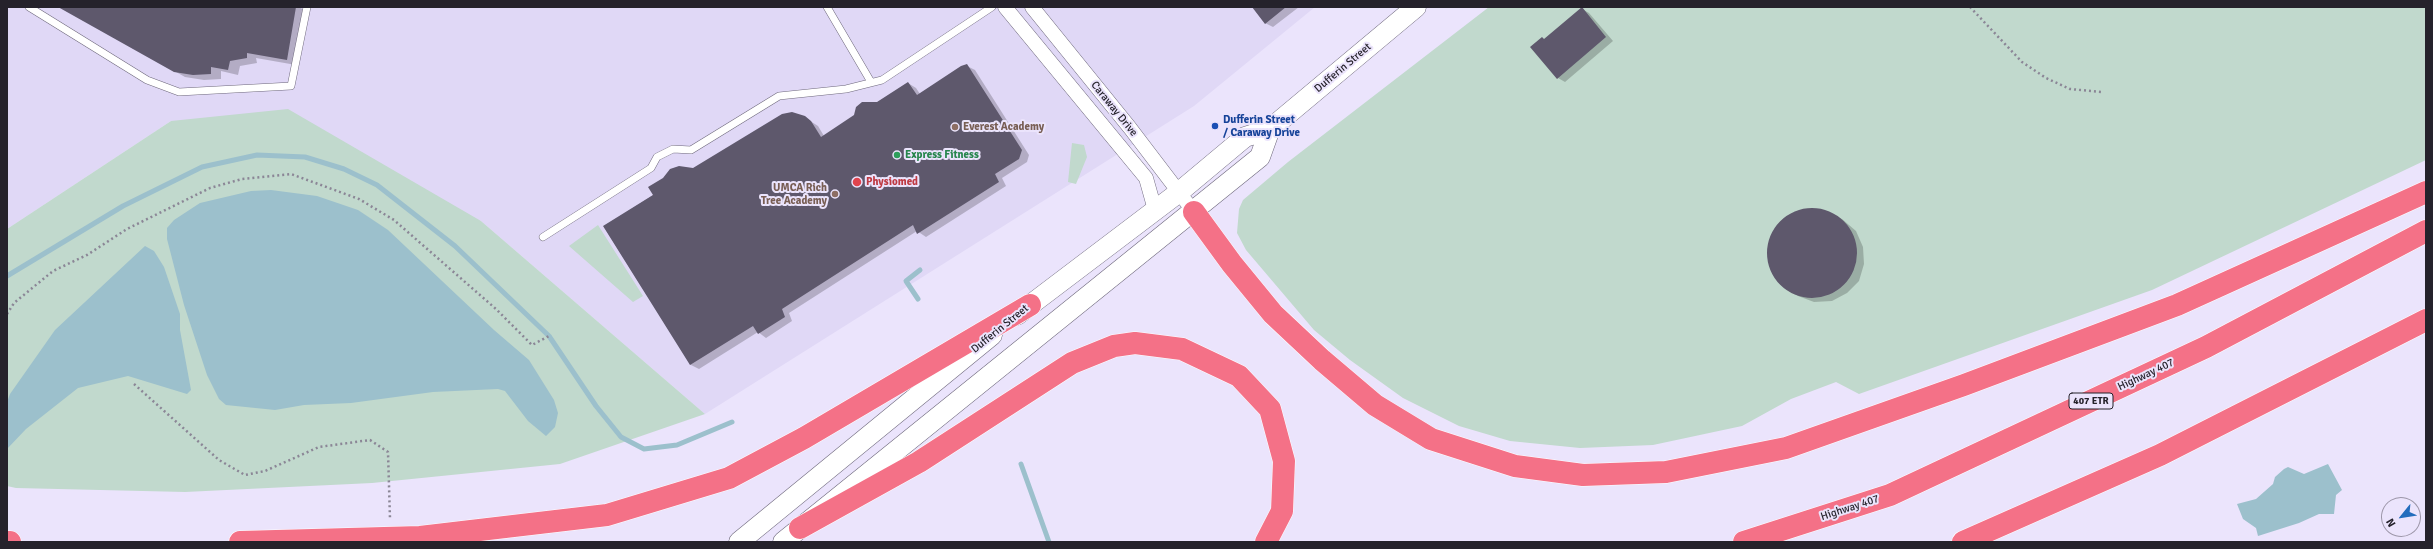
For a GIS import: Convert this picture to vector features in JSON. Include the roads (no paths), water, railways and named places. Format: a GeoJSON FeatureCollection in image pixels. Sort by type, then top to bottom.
{"type":"FeatureCollection","features":[{"type":"Feature","properties":{"kind":"highway"},"geometry":{"type":"LineString","coordinates":[[1194,212],[1232,264],[1273,314],[1322,360],[1375,405],[1431,439],[1515,466],[1583,475],[1666,472],[1786,448],[1964,385],[2177,305],[2426,192]]}},
{"type":"Feature","properties":{"kind":"highway","name":"Highway 407"},"geometry":{"type":"LineString","coordinates":[[1744,542],[1890,495],[2206,347],[2426,231]]}},
{"type":"Feature","properties":{"kind":"highway"},"geometry":{"type":"LineString","coordinates":[[240,542],[420,537],[607,515],[729,478],[804,438],[1030,304]]}},
{"type":"Feature","properties":{"kind":"highway"},"geometry":{"type":"LineString","coordinates":[[1963,542],[2160,456],[2426,320]]}},
{"type":"Feature","properties":{"kind":"highway"},"geometry":{"type":"LineString","coordinates":[[800,528],[919,462],[1072,363],[1114,346],[1135,343],[1182,349],[1239,376],[1270,409],[1284,461],[1282,511],[1266,542]]}},
{"type":"Feature","properties":{"kind":"main road","name":"Dufferin Street"},"geometry":{"type":"LineString","coordinates":[[739,542],[1030,304],[1178,193],[1244,137],[1270,129],[1416,7]]}},
{"type":"Feature","properties":{"kind":"main road"},"geometry":{"type":"LineString","coordinates":[[783,542],[1194,212],[1260,157],[1270,129]]}},
{"type":"Feature","properties":{"kind":"street","name":"Caraway Drive"},"geometry":{"type":"LineString","coordinates":[[1004,7],[1146,178],[1154,210]]}},
{"type":"Feature","properties":{"kind":"street","name":"Caraway Drive"},"geometry":{"type":"LineString","coordinates":[[1032,7],[1130,128],[1178,193],[1194,212]]}},
{"type":"Feature","properties":{"kind":"lane"},"geometry":{"type":"LineString","coordinates":[[29,7],[147,80],[179,92],[291,86],[307,7]]}},
{"type":"Feature","properties":{"kind":"lane"},"geometry":{"type":"LineString","coordinates":[[827,7],[871,82]]}},
{"type":"Feature","properties":{"kind":"lane"},"geometry":{"type":"LineString","coordinates":[[543,237],[651,168],[657,157],[673,148],[691,150],[779,96],[846,89],[882,80],[992,7]]}},
{"type":"Feature","properties":{"kind":"water"},"geometry":{"type":"Polygon","coordinates":[[[271,190],[317,196],[358,210],[388,230],[494,330],[529,360],[554,400],[558,413],[555,427],[546,436],[528,421],[505,391],[498,389],[433,392],[351,403],[304,405],[275,410],[226,405],[219,399],[207,375],[184,305],[167,239],[167,228],[174,220],[200,203],[251,191],[271,190]]]}},
{"type":"Feature","properties":{"kind":"water"},"geometry":{"type":"Polygon","coordinates":[[[145,246],[154,251],[164,267],[180,314],[180,330],[191,390],[187,394],[128,376],[78,388],[26,429],[7,449],[7,402],[10,394],[55,330],[145,246]]]}},
{"type":"Feature","properties":{"kind":"water"},"geometry":{"type":"Polygon","coordinates":[[[2328,464],[2342,490],[2336,495],[2334,514],[2319,514],[2299,523],[2258,536],[2256,528],[2243,519],[2237,504],[2256,499],[2273,484],[2275,477],[2284,469],[2288,467],[2304,474],[2328,464]]]}},
{"type":"Feature","properties":{"kind":"waterway"},"geometry":{"type":"LineString","coordinates":[[7,276],[123,206],[202,167],[257,155],[305,157],[344,169],[377,185],[455,246],[549,336],[596,406],[621,437],[644,449],[677,445],[732,422]]}},
{"type":"Feature","properties":{"kind":"waterway"},"geometry":{"type":"LineString","coordinates":[[918,299],[906,281],[920,270]]}},
{"type":"Feature","properties":{"kind":"waterway"},"geometry":{"type":"LineString","coordinates":[[1021,464],[1049,542]]}},
{"type":"Feature","properties":{"kind":"place","name":"Dufferin Street / Caraway Drive"},"geometry":{"type":"Point","coordinates":[1215,126]}},
{"type":"Feature","properties":{"kind":"place","name":"Everest Academy"},"geometry":{"type":"Point","coordinates":[955,127]}},
{"type":"Feature","properties":{"kind":"place","name":"Express Fitness"},"geometry":{"type":"Point","coordinates":[897,155]}},
{"type":"Feature","properties":{"kind":"place","name":"Physiomed"},"geometry":{"type":"Point","coordinates":[857,182]}},
{"type":"Feature","properties":{"kind":"place","name":"UMCA Rich Tree Academy"},"geometry":{"type":"Point","coordinates":[835,194]}}]}
